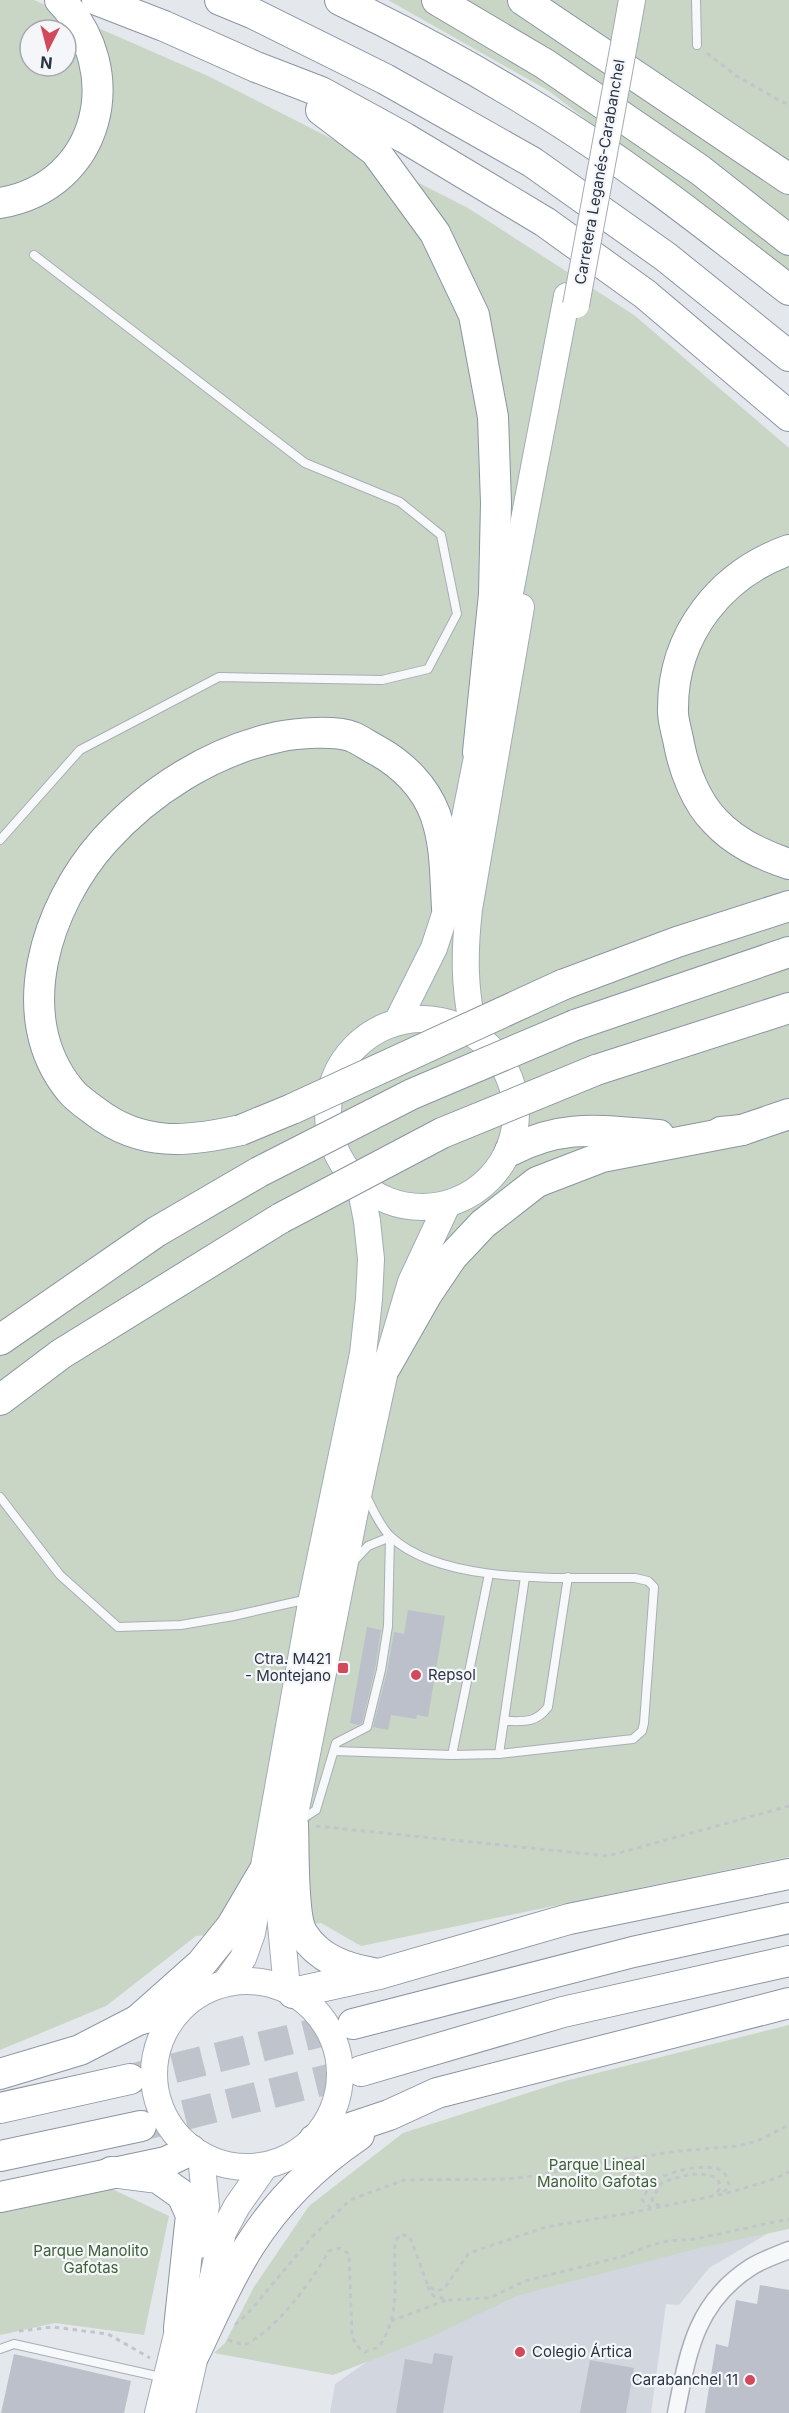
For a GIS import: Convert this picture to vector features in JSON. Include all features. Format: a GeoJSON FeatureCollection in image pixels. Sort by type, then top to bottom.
{"type":"FeatureCollection","features":[{"type":"Feature","properties":{"kind":"highway"},"geometry":{"type":"LineString","coordinates":[[0,203],[33,193],[67,169],[87,144],[97,113],[98,82],[93,52],[82,26],[60,0]]}},
{"type":"Feature","properties":{"kind":"highway"},"geometry":{"type":"LineString","coordinates":[[97,0],[321,92],[405,138],[545,222],[645,294],[789,416]]}},
{"type":"Feature","properties":{"kind":"highway"},"geometry":{"type":"LineString","coordinates":[[220,0],[254,14],[385,79],[532,162],[666,257],[789,356]]}},
{"type":"Feature","properties":{"kind":"highway"},"geometry":{"type":"LineString","coordinates":[[340,0],[385,21],[532,104],[677,203],[789,290]]}},
{"type":"Feature","properties":{"kind":"highway"},"geometry":{"type":"LineString","coordinates":[[437,0],[545,64],[700,170],[789,240]]}},
{"type":"Feature","properties":{"kind":"highway"},"geometry":{"type":"LineString","coordinates":[[523,0],[789,179]]}},
{"type":"Feature","properties":{"kind":"highway"},"geometry":{"type":"LineString","coordinates":[[256,67],[337,120],[375,151],[435,233],[474,315],[493,417],[495,502],[494,594],[478,752]]}},
{"type":"Feature","properties":{"kind":"highway"},"geometry":{"type":"LineString","coordinates":[[789,550],[766,558],[743,572],[727,585],[696,623],[683,651],[675,679],[672,710],[682,761],[708,813],[715,822],[741,843],[789,864]]}},
{"type":"Feature","properties":{"kind":"highway"},"geometry":{"type":"LineString","coordinates":[[447,908],[444,845],[434,812],[418,783],[392,759],[352,736],[299,732],[257,741],[214,758],[152,797],[104,842],[75,882],[55,921],[42,962],[39,1001],[42,1038],[57,1075],[75,1096],[104,1118],[117,1126],[148,1137],[171,1140],[201,1139],[241,1130],[292,1109],[562,985],[677,942],[789,906]]}},
{"type":"Feature","properties":{"kind":"highway"},"geometry":{"type":"LineString","coordinates":[[0,1340],[156,1232],[259,1172],[412,1094],[576,1025],[789,952]]}},
{"type":"Feature","properties":{"kind":"highway"},"geometry":{"type":"LineString","coordinates":[[0,1400],[61,1354],[281,1218],[442,1134],[596,1070],[789,1008]]}},
{"type":"Feature","properties":{"kind":"highway"},"geometry":{"type":"LineString","coordinates":[[386,1366],[427,1294],[452,1257],[483,1224],[537,1182],[602,1157],[741,1130],[789,1114]]}},
{"type":"Feature","properties":{"kind":"highway"},"geometry":{"type":"LineString","coordinates":[[510,1151],[531,1140],[565,1131],[598,1130],[666,1136],[741,1130]]}},
{"type":"Feature","properties":{"kind":"highway"},"geometry":{"type":"LineString","coordinates":[[293,1824],[295,1892],[301,1932],[320,1954],[349,1969],[379,1974]]}},
{"type":"Feature","properties":{"kind":"highway"},"geometry":{"type":"LineString","coordinates":[[138,2020],[201,1964],[231,1927],[264,1871]]}},
{"type":"Feature","properties":{"kind":"highway"},"geometry":{"type":"LineString","coordinates":[[290,1991],[379,1974],[569,1919],[789,1874]]}},
{"type":"Feature","properties":{"kind":"highway"},"geometry":{"type":"LineString","coordinates":[[353,2024],[633,1952],[789,1918]]}},
{"type":"Feature","properties":{"kind":"highway"},"geometry":{"type":"LineString","coordinates":[[361,2071],[563,2012],[789,1961]]}},
{"type":"Feature","properties":{"kind":"highway"},"geometry":{"type":"LineString","coordinates":[[314,2140],[389,2115],[437,2093],[789,2003]]}},
{"type":"Feature","properties":{"kind":"highway"},"geometry":{"type":"LineString","coordinates":[[0,2074],[80,2050],[138,2020],[180,2008]]}},
{"type":"Feature","properties":{"kind":"highway"},"geometry":{"type":"LineString","coordinates":[[0,2108],[130,2079]]}},
{"type":"Feature","properties":{"kind":"highway"},"geometry":{"type":"LineString","coordinates":[[195,2355],[250,2245],[284,2199],[330,2155],[389,2115]]}},
{"type":"Feature","properties":{"kind":"highway"},"geometry":{"type":"LineString","coordinates":[[0,2156],[141,2126]]}},
{"type":"Feature","properties":{"kind":"highway"},"geometry":{"type":"LineString","coordinates":[[0,2196],[166,2162],[196,2153]]}},
{"type":"Feature","properties":{"kind":"highway"},"geometry":{"type":"LineString","coordinates":[[111,2172],[158,2178],[182,2195],[190,2215],[179,2328]]}},
{"type":"Feature","properties":{"kind":"main road"},"geometry":{"type":"LineString","coordinates":[[620,37],[622,0]]}},
{"type":"Feature","properties":{"kind":"main road"},"geometry":{"type":"LineString","coordinates":[[620,37],[632,0]]}},
{"type":"Feature","properties":{"kind":"main road","name":"Carretera Leganés-Carabanchel"},"geometry":{"type":"LineString","coordinates":[[572,300],[620,37]]}},
{"type":"Feature","properties":{"kind":"main road"},"geometry":{"type":"LineString","coordinates":[[396,1022],[434,948],[447,908],[572,300]]}},
{"type":"Feature","properties":{"kind":"main road"},"geometry":{"type":"LineString","coordinates":[[474,1033],[465,983],[464,953],[469,909],[572,300]]}},
{"type":"Feature","properties":{"kind":"main road"},"geometry":{"type":"LineString","coordinates":[[422,1020],[447,1023],[474,1033],[495,1053],[512,1083],[517,1117],[510,1151],[499,1169],[484,1185],[466,1198],[447,1205],[421,1207],[393,1203],[360,1185],[344,1165],[330,1131],[328,1115],[336,1074],[346,1055],[360,1040],[375,1030],[396,1022],[422,1020]]}},
{"type":"Feature","properties":{"kind":"main road"},"geometry":{"type":"LineString","coordinates":[[225,1983],[243,1958],[252,1933],[312,1598],[363,1354],[371,1259],[368,1221],[360,1185]]}},
{"type":"Feature","properties":{"kind":"main road"},"geometry":{"type":"LineString","coordinates":[[290,1991],[280,1914],[293,1824],[360,1486],[386,1366],[411,1282],[447,1205]]}},
{"type":"Feature","properties":{"kind":"main road"},"geometry":{"type":"LineString","coordinates":[[258,1982],[290,1991],[324,2020],[337,2048],[340,2089],[331,2117],[314,2140],[292,2157],[265,2166],[227,2166],[196,2153],[173,2133],[157,2102],[153,2068],[159,2041],[180,2008],[201,1992],[225,1983],[258,1982]]}},
{"type":"Feature","properties":{"kind":"main road"},"geometry":{"type":"LineString","coordinates":[[158,2413],[159,2368],[179,2328],[201,2239],[206,2206],[196,2153]]}},
{"type":"Feature","properties":{"kind":"main road"},"geometry":{"type":"LineString","coordinates":[[182,2413],[223,2232],[237,2206],[265,2166]]}},
{"type":"Feature","properties":{"kind":"street"},"geometry":{"type":"LineString","coordinates":[[676,2413],[694,2333],[711,2304],[729,2284],[752,2266],[789,2250]]}},
{"type":"Feature","properties":{"kind":"lane"},"geometry":{"type":"LineString","coordinates":[[696,0],[697,45]]}},
{"type":"Feature","properties":{"kind":"lane"},"geometry":{"type":"LineString","coordinates":[[0,840],[80,750],[219,677],[381,680],[428,669],[457,614],[441,535],[400,502],[305,463],[34,255]]}},
{"type":"Feature","properties":{"kind":"lane"},"geometry":{"type":"LineString","coordinates":[[334,1751],[452,1755],[499,1754],[633,1739],[642,1731],[644,1723],[654,1587],[648,1581],[635,1578],[525,1578],[489,1574],[429,1561],[390,1537],[360,1486]]}},
{"type":"Feature","properties":{"kind":"lane"},"geometry":{"type":"LineString","coordinates":[[0,1497],[60,1575],[118,1627],[181,1625],[312,1598]]}},
{"type":"Feature","properties":{"kind":"lane"},"geometry":{"type":"LineString","coordinates":[[343,1572],[368,1546],[390,1537]]}},
{"type":"Feature","properties":{"kind":"lane"},"geometry":{"type":"LineString","coordinates":[[293,1824],[316,1810],[336,1743],[367,1727],[381,1670],[388,1626],[390,1537]]}},
{"type":"Feature","properties":{"kind":"lane"},"geometry":{"type":"LineString","coordinates":[[452,1755],[489,1574]]}},
{"type":"Feature","properties":{"kind":"lane"},"geometry":{"type":"LineString","coordinates":[[504,1721],[527,1721],[540,1717],[548,1707],[568,1577]]}},
{"type":"Feature","properties":{"kind":"lane"},"geometry":{"type":"LineString","coordinates":[[499,1754],[525,1578]]}},
{"type":"Feature","properties":{"kind":"lane"},"geometry":{"type":"LineString","coordinates":[[0,2349],[14,2344],[159,2368]]}},
{"type":"Feature","properties":{"kind":"path"},"geometry":{"type":"LineString","coordinates":[[697,45],[735,75],[789,104]]}},
{"type":"Feature","properties":{"kind":"path"},"geometry":{"type":"LineString","coordinates":[[293,1824],[608,1856],[789,1806]]}},
{"type":"Feature","properties":{"kind":"path"},"geometry":{"type":"LineString","coordinates":[[232,2328],[250,2311],[312,2237],[350,2200],[404,2180],[486,2180],[535,2176],[667,2153],[738,2146],[757,2141],[789,2125]]}},
{"type":"Feature","properties":{"kind":"path"},"geometry":{"type":"LineString","coordinates":[[652,2209],[642,2200],[653,2182],[664,2175],[697,2167],[721,2170],[727,2177],[729,2186],[723,2194]]}},
{"type":"Feature","properties":{"kind":"path"},"geometry":{"type":"LineString","coordinates":[[662,2207],[653,2204],[652,2199],[662,2182],[686,2175],[703,2172],[717,2178],[719,2190],[712,2196]]}},
{"type":"Feature","properties":{"kind":"path"},"geometry":{"type":"LineString","coordinates":[[428,2286],[436,2291],[444,2289],[469,2253],[546,2227],[723,2194],[774,2179],[789,2172]]}},
{"type":"Feature","properties":{"kind":"path"},"geometry":{"type":"LineString","coordinates":[[391,2322],[448,2300],[489,2298],[525,2281],[621,2258],[667,2241],[696,2239],[788,2219]]}},
{"type":"Feature","properties":{"kind":"path"},"geometry":{"type":"LineString","coordinates":[[229,2334],[225,2341],[245,2345],[256,2339],[289,2307],[329,2251],[340,2248],[349,2254],[352,2337],[359,2348],[365,2352],[379,2348],[391,2322],[397,2283],[395,2251],[398,2235],[406,2234],[410,2237],[430,2293],[448,2300]]}},
{"type":"Feature","properties":{"kind":"path"},"geometry":{"type":"LineString","coordinates":[[10,2332],[53,2327],[108,2334],[159,2368]]}},
{"type":"Feature","properties":{"kind":"shaded area","name":"Colegio Ártica"},"geometry":{"type":"Polygon","coordinates":[[[772,2231],[709,2268],[679,2305],[666,2304],[651,2413],[330,2413],[335,2384],[427,2320],[572,2272],[772,2231]]]}},
{"type":"Feature","properties":{"kind":"green space"},"geometry":{"type":"Polygon","coordinates":[[[0,0],[34,0],[75,18],[18,18],[18,78],[78,78],[78,19],[208,76],[468,208],[634,315],[789,448],[789,1857],[361,1946],[321,1923],[196,1936],[106,2006],[0,2050],[0,0]]]}},
{"type":"Feature","properties":{"kind":"green space"},"geometry":{"type":"Polygon","coordinates":[[[388,0],[789,0],[789,276],[549,91],[388,0]]]}},
{"type":"Feature","properties":{"kind":"green space","name":"Parque Lineal Manolito Gafotas"},"geometry":{"type":"Polygon","coordinates":[[[789,2025],[789,2229],[699,2248],[516,2296],[431,2337],[333,2375],[214,2353],[225,2343],[254,2287],[309,2206],[403,2133],[565,2081],[789,2025]]]}},
{"type":"Feature","properties":{"kind":"green space","name":"Parque Manolito Gafotas"},"geometry":{"type":"Polygon","coordinates":[[[110,2188],[169,2216],[144,2335],[55,2323],[0,2335],[0,2211],[110,2188]]]}},
{"type":"Feature","properties":{"kind":"building","name":"Repsol"},"geometry":{"type":"Polygon","coordinates":[[[408,1610],[445,1616],[428,1717],[417,1715],[416,1719],[391,1715],[388,1730],[373,1727],[394,1632],[404,1634],[408,1610]]]}},
{"type":"Feature","properties":{"kind":"building"},"geometry":{"type":"Polygon","coordinates":[[[367,1627],[381,1630],[375,1669],[362,1723],[358,1725],[350,1723],[367,1627]]]}},
{"type":"Feature","properties":{"kind":"building","name":"Carabanchel 11"},"geometry":{"type":"Polygon","coordinates":[[[760,2285],[789,2290],[789,2413],[705,2413],[716,2344],[728,2347],[736,2300],[757,2304],[760,2285]]]}},
{"type":"Feature","properties":{"kind":"building"},"geometry":{"type":"Polygon","coordinates":[[[434,2353],[453,2356],[443,2413],[396,2413],[405,2359],[432,2364],[434,2353]]]}},
{"type":"Feature","properties":{"kind":"building"},"geometry":{"type":"Polygon","coordinates":[[[14,2354],[131,2381],[124,2413],[1,2413],[14,2354]]]}},
{"type":"Feature","properties":{"kind":"building"},"geometry":{"type":"Polygon","coordinates":[[[590,2360],[634,2368],[626,2413],[580,2413],[590,2360]]]}},
{"type":"Feature","properties":{"kind":"tunnel"},"geometry":{"type":"LineString","coordinates":[[130,2079],[353,2024]]}},
{"type":"Feature","properties":{"kind":"tunnel"},"geometry":{"type":"LineString","coordinates":[[141,2126],[361,2071]]}},
{"type":"Feature","properties":{"kind":"place","name":"Ctra. M421 - Montejano"},"geometry":{"type":"Point","coordinates":[343,1668]}},
{"type":"Feature","properties":{"kind":"place","name":"Repsol"},"geometry":{"type":"Point","coordinates":[416,1675]}},
{"type":"Feature","properties":{"kind":"place","name":"Colegio Ártica"},"geometry":{"type":"Point","coordinates":[520,2352]}},
{"type":"Feature","properties":{"kind":"place","name":"Carabanchel 11"},"geometry":{"type":"Point","coordinates":[750,2380]}}]}
